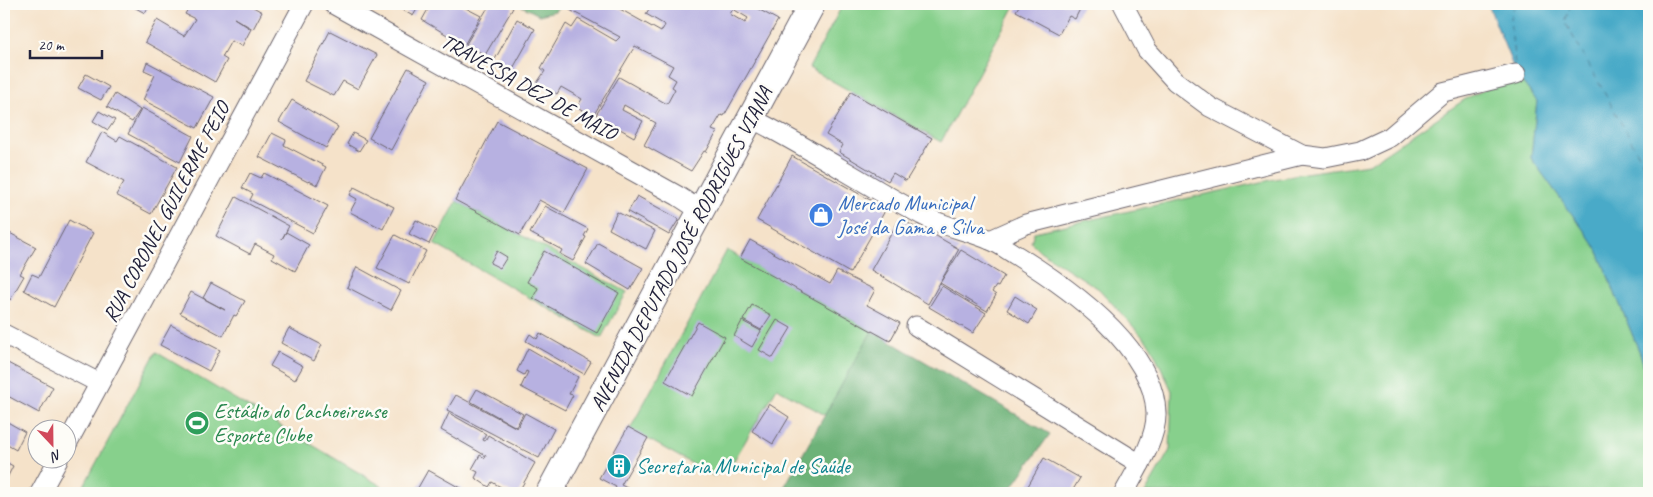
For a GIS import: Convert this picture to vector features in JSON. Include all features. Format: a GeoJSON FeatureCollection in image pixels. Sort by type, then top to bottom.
{"type":"FeatureCollection","features":[{"type":"Feature","properties":{"kind":"street","name":"RUA CORONEL GUILERME FEIO"},"geometry":{"type":"LineString","coordinates":[[78,423],[304,4]]}},
{"type":"Feature","properties":{"kind":"street","name":"TRAVESSA DEZ DE MAIO"},"geometry":{"type":"LineString","coordinates":[[333,4],[678,196],[701,211]]}},
{"type":"Feature","properties":{"kind":"street","name":"AVENIDA DEPUTADO JOSÉ RODRIGUES VIANA"},"geometry":{"type":"LineString","coordinates":[[550,493],[812,4]]}},
{"type":"Feature","properties":{"kind":"street"},"geometry":{"type":"LineString","coordinates":[[1123,4],[1147,50],[1175,81],[1210,107],[1302,155],[1325,158],[1360,152],[1390,137],[1443,92],[1516,74]]}},
{"type":"Feature","properties":{"kind":"street"},"geometry":{"type":"LineString","coordinates":[[751,118],[796,140],[924,216],[990,240],[1045,273],[1098,314],[1135,357],[1150,383],[1156,413],[1154,432],[1140,464],[1124,493]]}},
{"type":"Feature","properties":{"kind":"street"},"geometry":{"type":"LineString","coordinates":[[990,240],[1026,224],[1302,155]]}},
{"type":"Feature","properties":{"kind":"street"},"geometry":{"type":"LineString","coordinates":[[916,326],[1140,464]]}},
{"type":"Feature","properties":{"kind":"street"},"geometry":{"type":"LineString","coordinates":[[4,334],[99,383]]}},
{"type":"Feature","properties":{"kind":"street"},"geometry":{"type":"LineString","coordinates":[[40,493],[53,470]]}},
{"type":"Feature","properties":{"kind":"green space"},"geometry":{"type":"Polygon","coordinates":[[[518,4],[561,4],[555,11],[539,15],[518,4]]]}},
{"type":"Feature","properties":{"kind":"green space"},"geometry":{"type":"Polygon","coordinates":[[[843,4],[1016,4],[941,142],[809,68],[843,4]]]}},
{"type":"Feature","properties":{"kind":"green space"},"geometry":{"type":"Polygon","coordinates":[[[1516,74],[1537,101],[1531,158],[1596,247],[1640,353],[1649,384],[1649,493],[1145,493],[1170,450],[1172,391],[1151,346],[1099,289],[1040,251],[1031,242],[1034,232],[1298,174],[1369,164],[1467,98],[1516,74]]]}},
{"type":"Feature","properties":{"kind":"green space"},"geometry":{"type":"Polygon","coordinates":[[[457,201],[627,292],[601,338],[434,244],[457,201]]]}},
{"type":"Feature","properties":{"kind":"green space"},"geometry":{"type":"Polygon","coordinates":[[[727,250],[872,331],[825,415],[777,388],[730,467],[714,476],[630,429],[727,250]]]}},
{"type":"Feature","properties":{"kind":"green space"},"geometry":{"type":"Polygon","coordinates":[[[872,331],[1050,434],[1008,493],[781,493],[872,331]]]}},
{"type":"Feature","properties":{"kind":"green space","name":"Estádio do Cachoeirense Esporte Clube"},"geometry":{"type":"Polygon","coordinates":[[[156,352],[393,493],[80,493],[156,352]]]}},
{"type":"Feature","properties":{"kind":"water"},"geometry":{"type":"Polygon","coordinates":[[[1488,4],[1649,4],[1649,384],[1640,353],[1596,247],[1531,158],[1537,101],[1516,74],[1488,4]]]}},
{"type":"Feature","properties":{"kind":"building"},"geometry":{"type":"Polygon","coordinates":[[[128,4],[150,4],[145,13],[128,4]]]}},
{"type":"Feature","properties":{"kind":"building"},"geometry":{"type":"Polygon","coordinates":[[[191,4],[248,4],[262,12],[253,29],[234,18],[251,29],[242,46],[231,41],[222,57],[227,60],[215,82],[145,42],[157,20],[184,36],[195,19],[185,14],[191,4]]]}},
{"type":"Feature","properties":{"kind":"building"},"geometry":{"type":"Polygon","coordinates":[[[392,4],[420,4],[413,16],[392,4]]]}},
{"type":"Feature","properties":{"kind":"building"},"geometry":{"type":"Polygon","coordinates":[[[431,4],[458,4],[481,16],[464,45],[422,20],[431,4]]]}},
{"type":"Feature","properties":{"kind":"building"},"geometry":{"type":"Polygon","coordinates":[[[490,4],[506,4],[513,8],[485,55],[466,44],[490,4]]]}},
{"type":"Feature","properties":{"kind":"building"},"geometry":{"type":"Polygon","coordinates":[[[571,4],[611,4],[661,32],[665,25],[646,14],[652,4],[666,4],[672,7],[674,4],[749,4],[778,20],[724,116],[721,115],[712,130],[717,132],[706,152],[704,151],[691,171],[644,145],[656,123],[624,105],[622,110],[643,121],[634,137],[596,115],[619,77],[667,104],[675,89],[672,87],[676,80],[668,75],[673,66],[635,46],[593,116],[577,107],[582,99],[561,87],[557,94],[537,83],[545,71],[541,68],[566,24],[572,28],[578,19],[616,41],[620,37],[568,9],[571,4]],[[733,9],[730,14],[745,23],[748,18],[733,9]]]}},
{"type":"Feature","properties":{"kind":"building"},"geometry":{"type":"Polygon","coordinates":[[[1020,4],[1082,5],[1075,19],[1069,16],[1059,34],[1016,11],[1020,4]]]}},
{"type":"Feature","properties":{"kind":"building"},"geometry":{"type":"Polygon","coordinates":[[[517,19],[535,29],[511,72],[493,63],[517,19]]]}},
{"type":"Feature","properties":{"kind":"building"},"geometry":{"type":"Polygon","coordinates":[[[330,31],[377,55],[358,89],[343,81],[334,96],[304,81],[330,31]]]}},
{"type":"Feature","properties":{"kind":"building"},"geometry":{"type":"Polygon","coordinates":[[[147,62],[214,97],[197,128],[143,100],[155,75],[144,70],[147,62]]]}},
{"type":"Feature","properties":{"kind":"building"},"geometry":{"type":"Polygon","coordinates":[[[408,68],[429,80],[391,150],[369,138],[408,68]]]}},
{"type":"Feature","properties":{"kind":"building"},"geometry":{"type":"Polygon","coordinates":[[[86,74],[109,87],[101,100],[78,88],[86,74]]]}},
{"type":"Feature","properties":{"kind":"building"},"geometry":{"type":"Polygon","coordinates":[[[851,92],[932,138],[906,181],[893,173],[888,181],[839,152],[843,145],[826,135],[851,92]]]}},
{"type":"Feature","properties":{"kind":"building"},"geometry":{"type":"Polygon","coordinates":[[[115,94],[140,110],[132,122],[107,107],[115,94]]]}},
{"type":"Feature","properties":{"kind":"building"},"geometry":{"type":"Polygon","coordinates":[[[292,100],[338,127],[326,148],[279,122],[292,100]]]}},
{"type":"Feature","properties":{"kind":"building"},"geometry":{"type":"Polygon","coordinates":[[[142,108],[193,136],[180,162],[128,134],[142,108]]]}},
{"type":"Feature","properties":{"kind":"building"},"geometry":{"type":"Polygon","coordinates":[[[99,111],[115,120],[108,130],[93,121],[99,111]]]}},
{"type":"Feature","properties":{"kind":"building"},"geometry":{"type":"Polygon","coordinates":[[[497,121],[588,169],[564,213],[539,200],[520,235],[455,200],[497,121]]]}},
{"type":"Feature","properties":{"kind":"building"},"geometry":{"type":"Polygon","coordinates":[[[102,132],[117,141],[120,136],[177,167],[151,214],[116,195],[124,182],[86,162],[102,132]]]}},
{"type":"Feature","properties":{"kind":"building"},"geometry":{"type":"Polygon","coordinates":[[[272,133],[286,140],[284,145],[326,167],[317,185],[259,157],[272,133]]]}},
{"type":"Feature","properties":{"kind":"building"},"geometry":{"type":"Polygon","coordinates":[[[353,133],[366,140],[359,151],[347,144],[353,133]]]}},
{"type":"Feature","properties":{"kind":"building","name":"Mercado Municipal José da Gama e Silva"},"geometry":{"type":"Polygon","coordinates":[[[792,156],[886,209],[850,273],[757,220],[792,156]]]}},
{"type":"Feature","properties":{"kind":"building"},"geometry":{"type":"Polygon","coordinates":[[[250,173],[261,178],[264,173],[328,206],[313,233],[250,200],[253,194],[242,188],[250,173]]]}},
{"type":"Feature","properties":{"kind":"building"},"geometry":{"type":"Polygon","coordinates":[[[354,187],[394,207],[383,229],[350,212],[357,199],[350,195],[354,187]]]}},
{"type":"Feature","properties":{"kind":"building"},"geometry":{"type":"Polygon","coordinates":[[[637,196],[679,219],[669,235],[628,212],[637,196]]]}},
{"type":"Feature","properties":{"kind":"building"},"geometry":{"type":"Polygon","coordinates":[[[236,197],[289,226],[282,239],[286,232],[309,245],[295,271],[272,258],[274,254],[255,244],[250,254],[216,236],[236,197]]]}},
{"type":"Feature","properties":{"kind":"building"},"geometry":{"type":"Polygon","coordinates":[[[545,206],[588,229],[584,236],[586,237],[573,261],[560,254],[562,250],[530,233],[545,206]]]}},
{"type":"Feature","properties":{"kind":"building"},"geometry":{"type":"Polygon","coordinates":[[[617,212],[655,231],[646,249],[609,229],[617,212]]]}},
{"type":"Feature","properties":{"kind":"building"},"geometry":{"type":"Polygon","coordinates":[[[900,218],[916,228],[917,225],[959,249],[928,304],[871,270],[900,218]]]}},
{"type":"Feature","properties":{"kind":"building"},"geometry":{"type":"Polygon","coordinates":[[[69,220],[93,233],[54,307],[24,290],[32,274],[39,277],[69,220]]]}},
{"type":"Feature","properties":{"kind":"building"},"geometry":{"type":"Polygon","coordinates":[[[416,220],[436,230],[429,244],[409,234],[416,220]]]}},
{"type":"Feature","properties":{"kind":"building"},"geometry":{"type":"Polygon","coordinates":[[[4,230],[36,247],[20,274],[24,276],[10,300],[4,296],[4,230]]]}},
{"type":"Feature","properties":{"kind":"building"},"geometry":{"type":"Polygon","coordinates":[[[395,235],[426,251],[409,284],[377,268],[395,235]]]}},
{"type":"Feature","properties":{"kind":"building"},"geometry":{"type":"Polygon","coordinates":[[[750,240],[830,284],[837,271],[875,290],[867,305],[900,323],[890,341],[740,258],[750,240]]]}},
{"type":"Feature","properties":{"kind":"building"},"geometry":{"type":"Polygon","coordinates":[[[598,243],[643,268],[630,290],[586,264],[598,243]]]}},
{"type":"Feature","properties":{"kind":"building"},"geometry":{"type":"Polygon","coordinates":[[[961,250],[1004,276],[998,287],[996,286],[992,292],[996,295],[987,311],[940,283],[961,250]]]}},
{"type":"Feature","properties":{"kind":"building"},"geometry":{"type":"Polygon","coordinates":[[[497,251],[507,257],[500,268],[490,263],[497,251]]]}},
{"type":"Feature","properties":{"kind":"building"},"geometry":{"type":"Polygon","coordinates":[[[544,251],[619,293],[597,333],[533,298],[538,288],[527,282],[544,251]]]}},
{"type":"Feature","properties":{"kind":"building"},"geometry":{"type":"Polygon","coordinates":[[[357,267],[401,291],[391,310],[347,287],[357,267]]]}},
{"type":"Feature","properties":{"kind":"building"},"geometry":{"type":"Polygon","coordinates":[[[211,283],[245,301],[236,316],[234,315],[223,336],[180,313],[191,292],[225,310],[203,298],[211,283]]]}},
{"type":"Feature","properties":{"kind":"building"},"geometry":{"type":"Polygon","coordinates":[[[942,286],[986,313],[973,333],[929,307],[942,286]]]}},
{"type":"Feature","properties":{"kind":"building"},"geometry":{"type":"Polygon","coordinates":[[[1015,296],[1037,310],[1029,324],[1007,310],[1015,296]]]}},
{"type":"Feature","properties":{"kind":"building"},"geometry":{"type":"Polygon","coordinates":[[[752,305],[771,315],[761,330],[743,320],[752,305]]]}},
{"type":"Feature","properties":{"kind":"building"},"geometry":{"type":"Polygon","coordinates":[[[777,320],[791,328],[773,358],[759,350],[777,320]]]}},
{"type":"Feature","properties":{"kind":"building"},"geometry":{"type":"Polygon","coordinates":[[[742,321],[761,331],[752,347],[734,336],[742,321]]]}},
{"type":"Feature","properties":{"kind":"building"},"geometry":{"type":"Polygon","coordinates":[[[698,322],[725,337],[692,396],[665,381],[698,322]]]}},
{"type":"Feature","properties":{"kind":"building"},"geometry":{"type":"Polygon","coordinates":[[[171,325],[220,350],[209,371],[160,345],[171,325]]]}},
{"type":"Feature","properties":{"kind":"building"},"geometry":{"type":"Polygon","coordinates":[[[289,328],[322,345],[314,361],[281,343],[289,328]]]}},
{"type":"Feature","properties":{"kind":"building"},"geometry":{"type":"Polygon","coordinates":[[[540,333],[591,362],[584,374],[526,341],[530,334],[537,339],[540,333]]]}},
{"type":"Feature","properties":{"kind":"building"},"geometry":{"type":"Polygon","coordinates":[[[528,348],[578,377],[569,394],[573,395],[565,410],[521,387],[528,372],[526,371],[524,375],[517,371],[528,348]]]}},
{"type":"Feature","properties":{"kind":"building"},"geometry":{"type":"Polygon","coordinates":[[[278,352],[303,366],[295,380],[270,366],[278,352]]]}},
{"type":"Feature","properties":{"kind":"building"},"geometry":{"type":"Polygon","coordinates":[[[4,361],[53,387],[39,413],[4,394],[4,361]]]}},
{"type":"Feature","properties":{"kind":"building"},"geometry":{"type":"Polygon","coordinates":[[[477,389],[523,414],[516,427],[470,401],[477,389]]]}},
{"type":"Feature","properties":{"kind":"building"},"geometry":{"type":"Polygon","coordinates":[[[456,395],[517,428],[525,413],[554,429],[539,458],[447,410],[456,395]]]}},
{"type":"Feature","properties":{"kind":"building"},"geometry":{"type":"Polygon","coordinates":[[[769,404],[789,417],[773,444],[752,431],[769,404]]]}},
{"type":"Feature","properties":{"kind":"building"},"geometry":{"type":"Polygon","coordinates":[[[449,413],[486,434],[483,440],[485,441],[488,435],[535,463],[518,493],[511,493],[492,482],[489,487],[475,478],[478,472],[472,469],[480,455],[485,458],[486,456],[441,430],[449,413]]]}},
{"type":"Feature","properties":{"kind":"building"},"geometry":{"type":"Polygon","coordinates":[[[4,420],[25,432],[16,450],[4,443],[4,420]]]}},
{"type":"Feature","properties":{"kind":"building","name":"Secretaria Municipal de Saúde"},"geometry":{"type":"Polygon","coordinates":[[[628,427],[648,438],[621,485],[637,493],[613,493],[616,487],[599,478],[628,427]]]}},
{"type":"Feature","properties":{"kind":"building"},"geometry":{"type":"Polygon","coordinates":[[[1044,458],[1080,478],[1071,493],[1024,493],[1044,458]]]}},
{"type":"Feature","properties":{"kind":"building"},"geometry":{"type":"Polygon","coordinates":[[[4,461],[13,466],[4,484],[4,461]]]}},
{"type":"Feature","properties":{"kind":"building"},"geometry":{"type":"Polygon","coordinates":[[[428,470],[469,493],[415,493],[428,470]]]}},
{"type":"Feature","properties":{"kind":"ferry route"},"geometry":{"type":"LineString","coordinates":[[1515,4],[1510,19],[1515,66]]}},
{"type":"Feature","properties":{"kind":"ferry route"},"geometry":{"type":"LineString","coordinates":[[1571,4],[1565,22],[1649,173]]}},
{"type":"Feature","properties":{"kind":"place","name":"Mercado Municipal José da Gama e Silva"},"geometry":{"type":"Point","coordinates":[821,215]}},
{"type":"Feature","properties":{"kind":"place","name":"Estádio do Cachoeirense Esporte Clube"},"geometry":{"type":"Point","coordinates":[197,423]}},
{"type":"Feature","properties":{"kind":"place","name":"Secretaria Municipal de Saúde"},"geometry":{"type":"Point","coordinates":[619,466]}}]}
